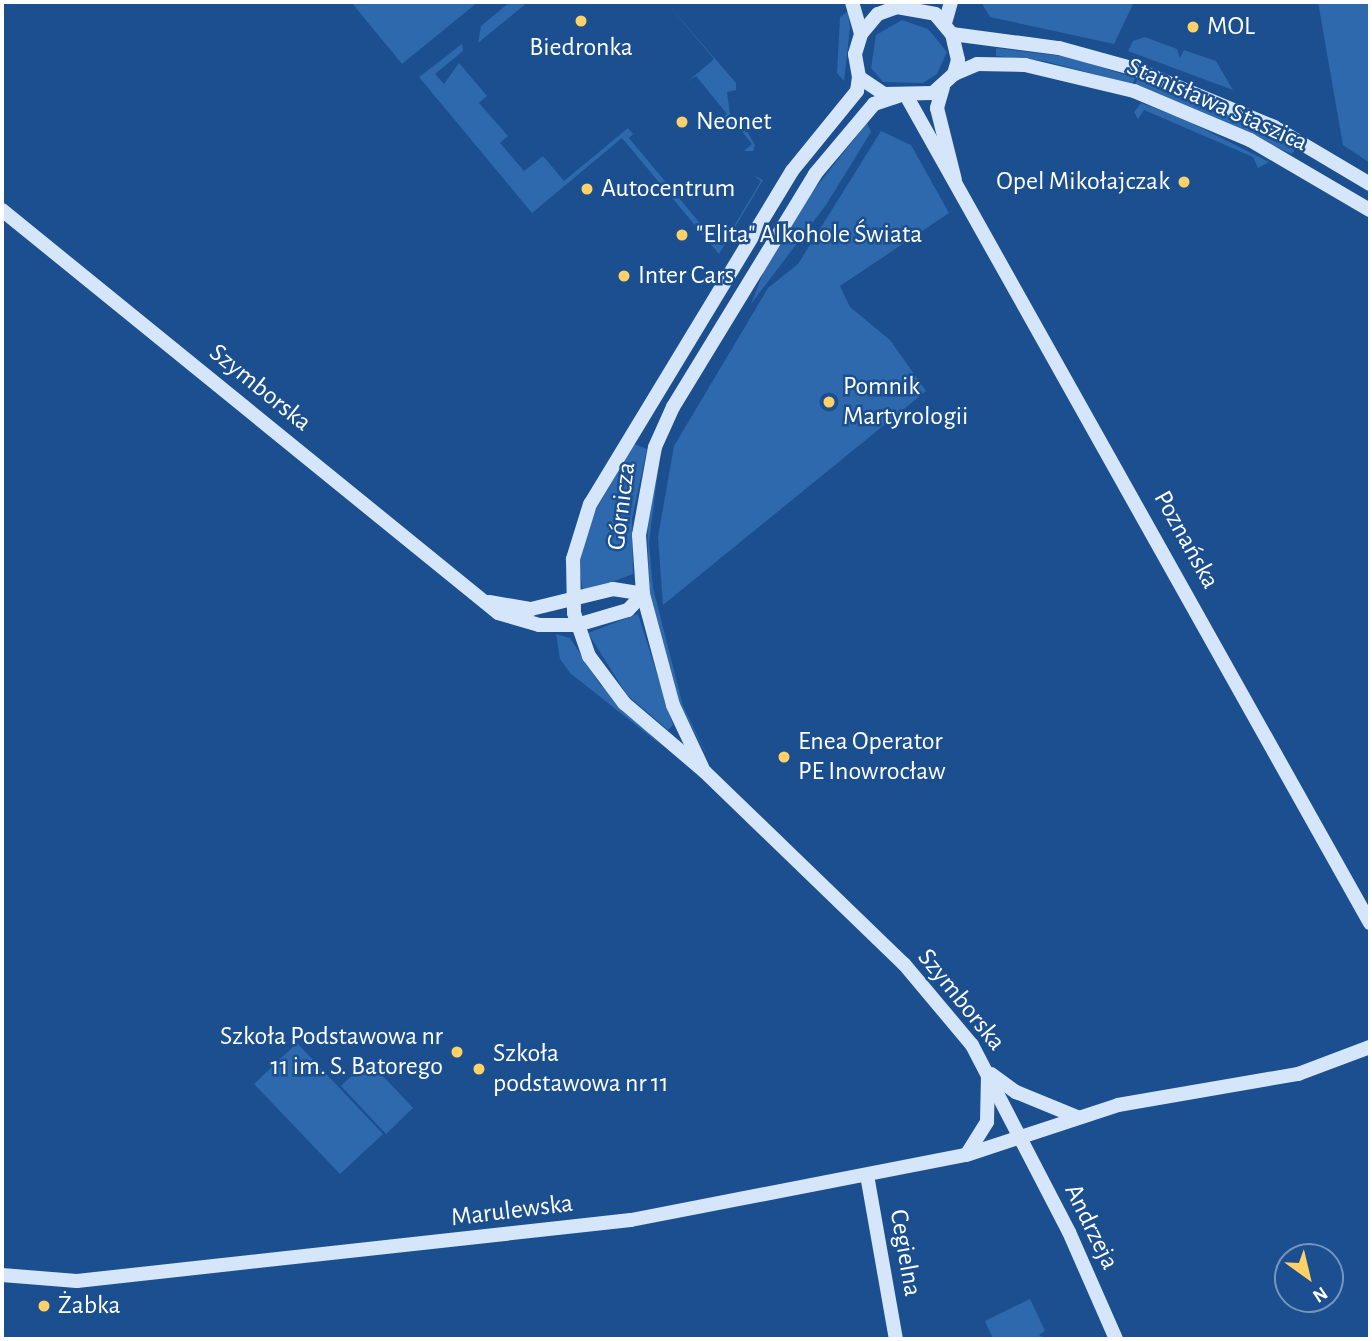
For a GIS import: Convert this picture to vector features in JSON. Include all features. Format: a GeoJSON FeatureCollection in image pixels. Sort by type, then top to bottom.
{"type":"FeatureCollection","features":[{"type":"Feature","properties":{"kind":"street"},"geometry":{"type":"LineString","coordinates":[[852,2],[861,34]]}},
{"type":"Feature","properties":{"kind":"street"},"geometry":{"type":"LineString","coordinates":[[948,29],[922,8],[911,4],[886,5],[861,34],[855,54],[859,77],[884,94],[920,97],[943,86],[954,74],[958,60],[948,29],[951,2]]}},
{"type":"Feature","properties":{"kind":"street","name":"Stanisława Staszica"},"geometry":{"type":"LineString","coordinates":[[948,29],[1059,48],[1135,69],[1274,127],[1370,184]]}},
{"type":"Feature","properties":{"kind":"street","name":"Stanisława Staszica"},"geometry":{"type":"LineString","coordinates":[[954,74],[976,64],[1024,65],[1134,91],[1250,140],[1370,210]]}},
{"type":"Feature","properties":{"kind":"street","name":"Górnicza"},"geometry":{"type":"LineString","coordinates":[[577,625],[572,602],[574,550],[590,504],[792,171],[857,91],[859,77]]}},
{"type":"Feature","properties":{"kind":"street","name":"Poznańska"},"geometry":{"type":"LineString","coordinates":[[943,86],[937,108],[955,181]]}},
{"type":"Feature","properties":{"kind":"street","name":"Górnicza"},"geometry":{"type":"LineString","coordinates":[[643,594],[639,535],[644,486],[673,407],[815,174],[874,104],[903,96]]}},
{"type":"Feature","properties":{"kind":"street","name":"Poznańska"},"geometry":{"type":"LineString","coordinates":[[903,96],[955,181],[1370,923]]}},
{"type":"Feature","properties":{"kind":"street","name":"Szymborska"},"geometry":{"type":"LineString","coordinates":[[2,210],[489,602],[498,612],[522,621],[577,625],[608,685],[705,772],[904,964],[987,1071],[1020,1137]]}},
{"type":"Feature","properties":{"kind":"street","name":"Szymborska"},"geometry":{"type":"LineString","coordinates":[[489,602],[531,609],[572,602],[621,588],[643,594],[673,705],[705,772]]}},
{"type":"Feature","properties":{"kind":"street"},"geometry":{"type":"LineString","coordinates":[[577,625],[628,610],[643,594]]}},
{"type":"Feature","properties":{"kind":"street"},"geometry":{"type":"LineString","coordinates":[[1020,1137],[1077,1117],[1164,1094],[1298,1074],[1370,1047]]}},
{"type":"Feature","properties":{"kind":"street"},"geometry":{"type":"LineString","coordinates":[[987,1071],[1016,1092],[1077,1117]]}},
{"type":"Feature","properties":{"kind":"street"},"geometry":{"type":"LineString","coordinates":[[966,1155],[987,1122],[987,1071]]}},
{"type":"Feature","properties":{"kind":"street","name":"Marulewska"},"geometry":{"type":"LineString","coordinates":[[2,1275],[77,1281],[518,1236],[867,1175],[966,1155],[1020,1137]]}},
{"type":"Feature","properties":{"kind":"street","name":"Andrzeja"},"geometry":{"type":"LineString","coordinates":[[1020,1137],[1116,1339]]}},
{"type":"Feature","properties":{"kind":"street","name":"Cegielna"},"geometry":{"type":"LineString","coordinates":[[867,1175],[896,1339]]}},
{"type":"Feature","properties":{"kind":"shaded area"},"geometry":{"type":"Polygon","coordinates":[[[351,2],[478,2],[402,64],[351,2]]]}},
{"type":"Feature","properties":{"kind":"shaded area"},"geometry":{"type":"Polygon","coordinates":[[[510,2],[528,2],[478,43],[481,26],[510,2]]]}},
{"type":"Feature","properties":{"kind":"shaded area"},"geometry":{"type":"Polygon","coordinates":[[[666,2],[736,83],[736,90],[727,92],[731,122],[741,121],[755,145],[753,151],[744,151],[752,144],[735,123],[727,130],[719,121],[727,114],[696,76],[687,82],[714,59],[666,2]]]}},
{"type":"Feature","properties":{"kind":"shaded area"},"geometry":{"type":"Polygon","coordinates":[[[981,2],[1134,2],[1114,44],[990,17],[981,2]]]}},
{"type":"Feature","properties":{"kind":"shaded area"},"geometry":{"type":"Polygon","coordinates":[[[1318,2],[1370,2],[1370,163],[1343,145],[1318,2]]]}},
{"type":"Feature","properties":{"kind":"shaded area"},"geometry":{"type":"Polygon","coordinates":[[[848,11],[850,28],[844,81],[837,73],[840,17],[848,11]]]}},
{"type":"Feature","properties":{"kind":"shaded area"},"geometry":{"type":"Polygon","coordinates":[[[902,20],[928,29],[947,52],[937,74],[923,83],[883,82],[871,68],[876,35],[902,20]]]}},
{"type":"Feature","properties":{"kind":"shaded area"},"geometry":{"type":"Polygon","coordinates":[[[1145,37],[1177,49],[1180,58],[1184,50],[1216,61],[1233,90],[1128,51],[1133,41],[1145,37]]]}},
{"type":"Feature","properties":{"kind":"shaded area"},"geometry":{"type":"Polygon","coordinates":[[[462,44],[463,51],[435,74],[444,84],[459,63],[487,96],[479,103],[508,136],[500,143],[524,171],[543,156],[564,181],[628,128],[633,134],[629,138],[704,228],[704,235],[722,246],[761,181],[753,175],[763,180],[719,254],[622,138],[532,213],[419,77],[462,44]]]}},
{"type":"Feature","properties":{"kind":"shaded area"},"geometry":{"type":"Polygon","coordinates":[[[996,48],[1069,57],[1135,78],[1133,84],[1044,61],[996,56],[996,48]]]}},
{"type":"Feature","properties":{"kind":"shaded area"},"geometry":{"type":"Polygon","coordinates":[[[1138,78],[1207,105],[1296,148],[1292,154],[1135,85],[1138,78]]]}},
{"type":"Feature","properties":{"kind":"shaded area"},"geometry":{"type":"Polygon","coordinates":[[[1141,103],[1186,120],[1269,162],[1258,168],[1253,157],[1144,110],[1138,119],[1134,112],[1141,103]]]}},
{"type":"Feature","properties":{"kind":"shaded area"},"geometry":{"type":"Polygon","coordinates":[[[867,123],[871,132],[826,205],[751,304],[764,270],[805,201],[867,123]]]}},
{"type":"Feature","properties":{"kind":"shaded area"},"geometry":{"type":"Polygon","coordinates":[[[881,131],[911,145],[949,213],[840,286],[850,307],[890,340],[926,391],[663,605],[658,537],[674,446],[768,288],[798,264],[881,131]]]}},
{"type":"Feature","properties":{"kind":"shaded area"},"geometry":{"type":"Polygon","coordinates":[[[634,444],[647,449],[632,519],[633,574],[583,593],[579,564],[592,516],[634,444]]]}},
{"type":"Feature","properties":{"kind":"shaded area"},"geometry":{"type":"Polygon","coordinates":[[[660,454],[649,543],[653,588],[683,706],[711,763],[681,707],[649,589],[647,518],[660,454]]]}},
{"type":"Feature","properties":{"kind":"shaded area"},"geometry":{"type":"Polygon","coordinates":[[[638,614],[673,725],[668,730],[627,695],[588,633],[638,614]]]}},
{"type":"Feature","properties":{"kind":"shaded area"},"geometry":{"type":"Polygon","coordinates":[[[556,634],[570,638],[599,683],[661,745],[570,673],[560,659],[556,634]]]}},
{"type":"Feature","properties":{"kind":"shaded area"},"geometry":{"type":"Polygon","coordinates":[[[297,1043],[383,1134],[340,1174],[254,1084],[297,1043]]]}},
{"type":"Feature","properties":{"kind":"shaded area"},"geometry":{"type":"Polygon","coordinates":[[[368,1060],[413,1108],[386,1134],[341,1086],[368,1060]]]}},
{"type":"Feature","properties":{"kind":"shaded area"},"geometry":{"type":"Polygon","coordinates":[[[1030,1299],[1045,1331],[1039,1335],[1047,1339],[993,1339],[985,1321],[1030,1299]]]}},
{"type":"Feature","properties":{"kind":"place","name":"Biedronka"},"geometry":{"type":"Point","coordinates":[581,21]}},
{"type":"Feature","properties":{"kind":"place","name":"MOL"},"geometry":{"type":"Point","coordinates":[1193,27]}},
{"type":"Feature","properties":{"kind":"place","name":"Neonet"},"geometry":{"type":"Point","coordinates":[682,122]}},
{"type":"Feature","properties":{"kind":"place","name":"Opel Mikołajczak"},"geometry":{"type":"Point","coordinates":[1184,182]}},
{"type":"Feature","properties":{"kind":"place","name":"Autocentrum"},"geometry":{"type":"Point","coordinates":[587,189]}},
{"type":"Feature","properties":{"kind":"place","name":"\"Elita\" Alkohole Świata"},"geometry":{"type":"Point","coordinates":[682,235]}},
{"type":"Feature","properties":{"kind":"place","name":"Inter Cars"},"geometry":{"type":"Point","coordinates":[624,276]}},
{"type":"Feature","properties":{"kind":"place","name":"Pomnik Martyrologii"},"geometry":{"type":"Point","coordinates":[829,402]}},
{"type":"Feature","properties":{"kind":"place","name":"Enea Operator PE Inowrocław"},"geometry":{"type":"Point","coordinates":[784,757]}},
{"type":"Feature","properties":{"kind":"place","name":"Szkoła Podstawowa nr 11 im. S. Batorego"},"geometry":{"type":"Point","coordinates":[457,1052]}},
{"type":"Feature","properties":{"kind":"place","name":"Szkoła podstawowa nr 11"},"geometry":{"type":"Point","coordinates":[479,1069]}},
{"type":"Feature","properties":{"kind":"place","name":"Żabka"},"geometry":{"type":"Point","coordinates":[44,1306]}}]}
